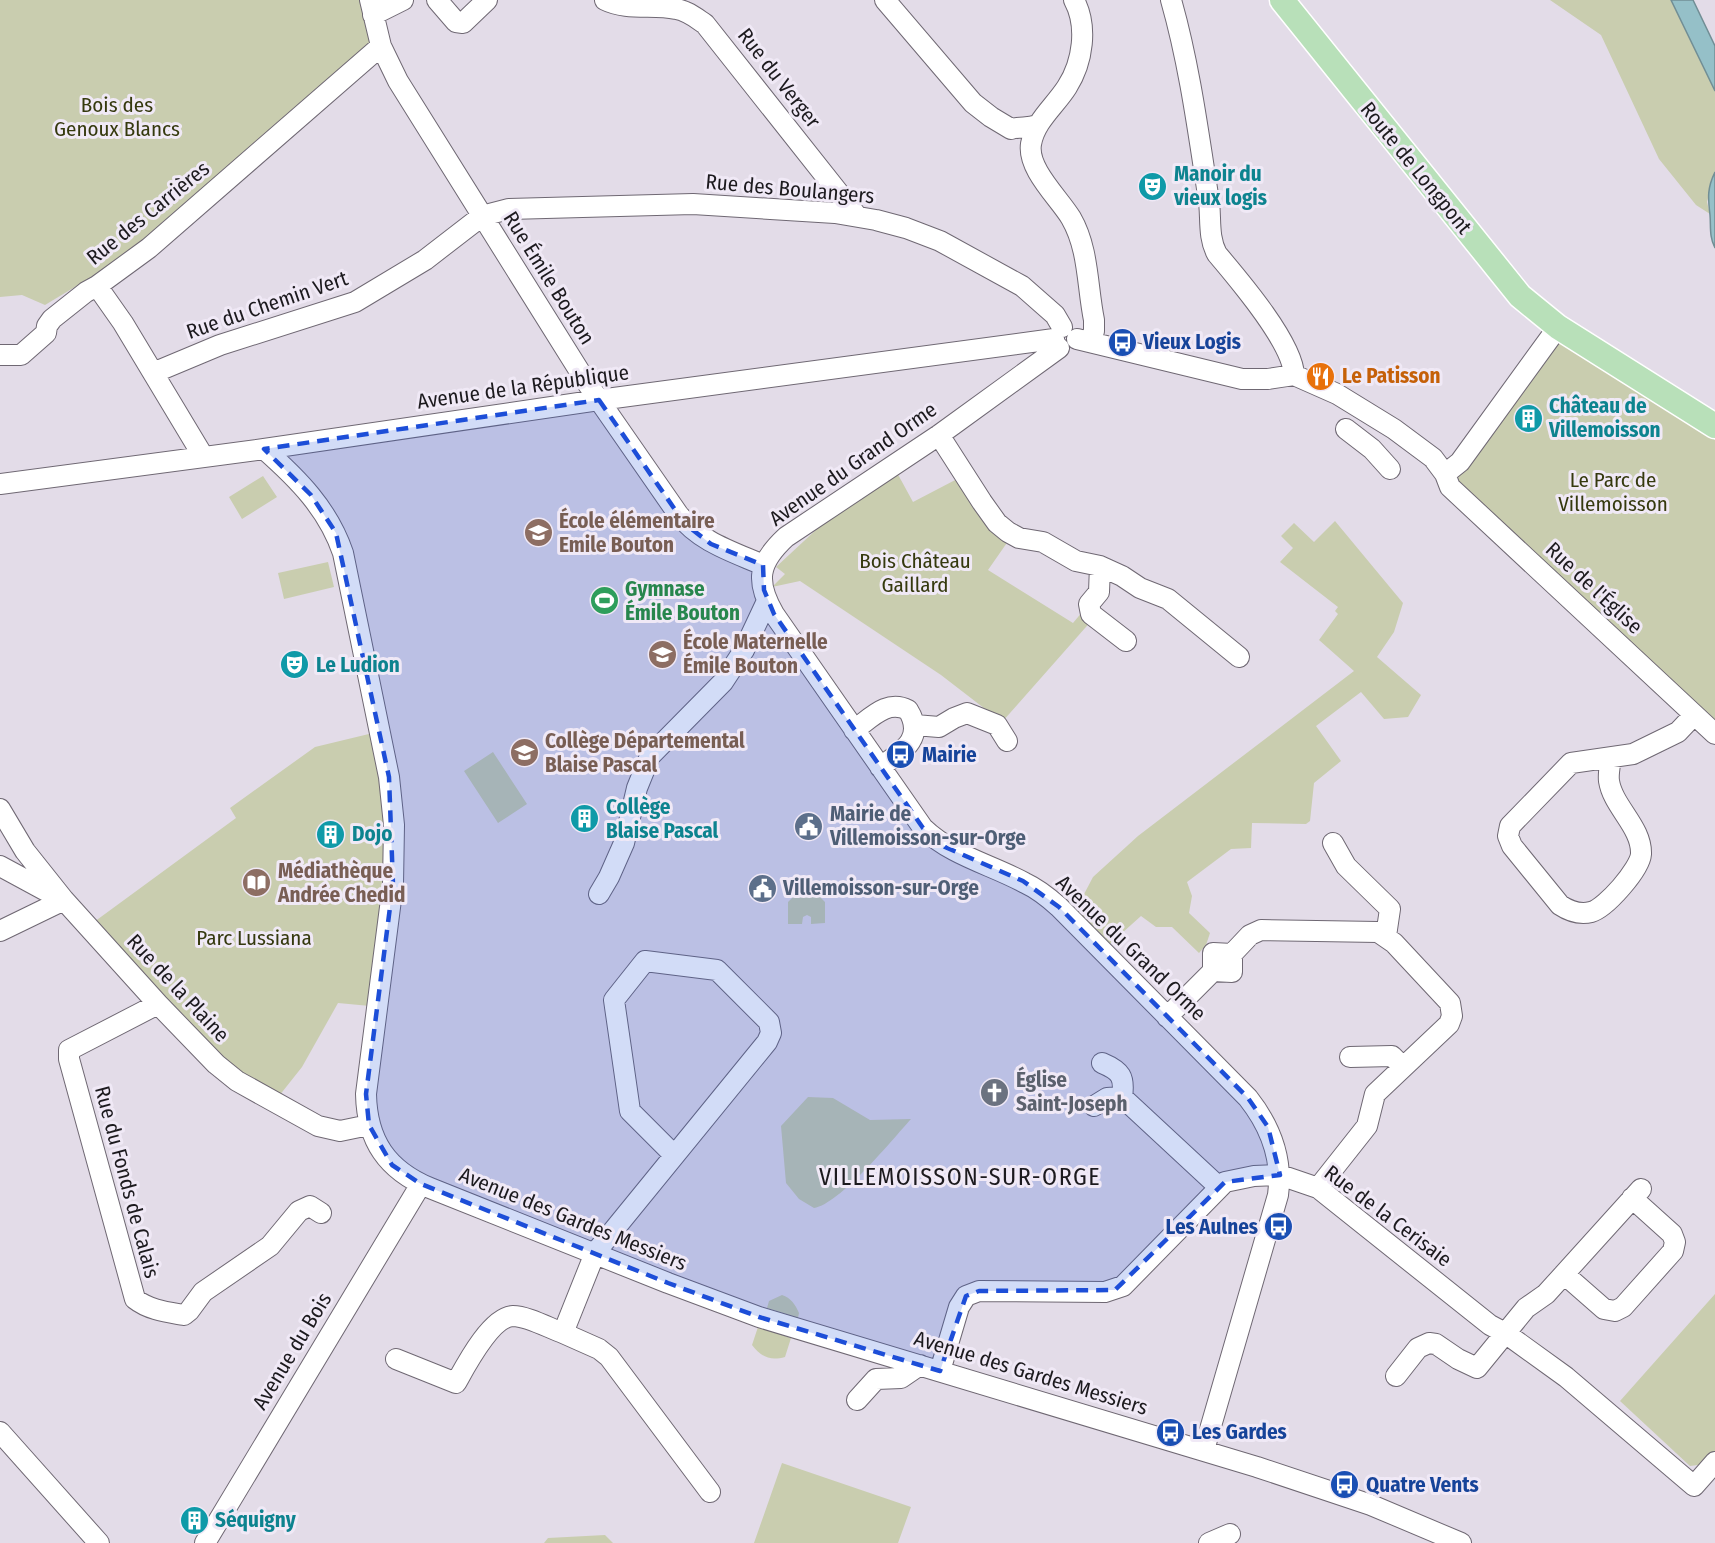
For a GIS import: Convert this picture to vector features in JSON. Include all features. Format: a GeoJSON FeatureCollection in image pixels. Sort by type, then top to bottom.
{"type":"FeatureCollection","features":[{"type":"Feature","properties":{"kind":"main road","name":"Route de Longpont"},"geometry":{"type":"LineString","coordinates":[[1282,0],[1520,296],[1558,327],[1715,426]]}},
{"type":"Feature","properties":{"kind":"street"},"geometry":{"type":"LineString","coordinates":[[372,8],[403,0]]}},
{"type":"Feature","properties":{"kind":"street"},"geometry":{"type":"LineString","coordinates":[[439,1],[456,22],[463,23],[488,0]]}},
{"type":"Feature","properties":{"kind":"street","name":"Rue du Verger"},"geometry":{"type":"LineString","coordinates":[[605,0],[626,6],[676,8],[689,13],[705,24],[857,216]]}},
{"type":"Feature","properties":{"kind":"street"},"geometry":{"type":"LineString","coordinates":[[885,0],[973,103],[1011,129],[1014,140],[1023,152],[1030,156],[1078,231],[1082,242],[1094,331],[1070,338]]}},
{"type":"Feature","properties":{"kind":"street"},"geometry":{"type":"LineString","coordinates":[[1030,156],[1033,135],[1038,125],[1067,87],[1078,61],[1082,31],[1079,9],[1074,0]]}},
{"type":"Feature","properties":{"kind":"street"},"geometry":{"type":"LineString","coordinates":[[1070,338],[1242,379],[1268,379],[1294,375],[1291,359],[1277,335],[1263,313],[1217,254],[1212,243],[1209,199],[1199,137],[1180,32],[1171,0]]}},
{"type":"Feature","properties":{"kind":"street","name":"Rue Émile Bouton"},"geometry":{"type":"LineString","coordinates":[[372,8],[381,46],[398,81],[599,400],[685,524],[711,543],[763,565]]}},
{"type":"Feature","properties":{"kind":"street","name":"Rue des Carrières"},"geometry":{"type":"LineString","coordinates":[[203,456],[97,286],[149,248],[381,46]]}},
{"type":"Feature","properties":{"kind":"street"},"geometry":{"type":"LineString","coordinates":[[1011,129],[1018,127],[1027,129],[1038,125]]}},
{"type":"Feature","properties":{"kind":"street","name":"Rue des Boulangers"},"geometry":{"type":"LineString","coordinates":[[482,216],[509,209],[693,204],[857,216],[924,234],[1022,286],[1051,310],[1070,338]]}},
{"type":"Feature","properties":{"kind":"street","name":"Rue du Chemin Vert"},"geometry":{"type":"LineString","coordinates":[[153,373],[220,345],[355,302],[425,260],[482,216]]}},
{"type":"Feature","properties":{"kind":"street"},"geometry":{"type":"LineString","coordinates":[[0,356],[21,355],[46,333],[47,326],[52,319],[97,286]]}},
{"type":"Feature","properties":{"kind":"street"},"geometry":{"type":"LineString","coordinates":[[1445,474],[1460,462],[1558,327]]}},
{"type":"Feature","properties":{"kind":"street","name":"Avenue de la République"},"geometry":{"type":"LineString","coordinates":[[0,484],[264,449],[599,400],[1070,338]]}},
{"type":"Feature","properties":{"kind":"street","name":"Avenue du Grand Orme"},"geometry":{"type":"LineString","coordinates":[[1070,338],[939,435],[786,537],[763,565],[762,581],[767,601],[854,730],[923,828],[934,840],[970,860],[1023,882],[1047,896],[1248,1098],[1259,1112],[1274,1142],[1280,1175],[1276,1200],[1204,1450]]}},
{"type":"Feature","properties":{"kind":"street","name":"Rue de l'Église"},"geometry":{"type":"LineString","coordinates":[[1294,375],[1337,394],[1388,425],[1433,459],[1445,474],[1450,487],[1715,734]]}},
{"type":"Feature","properties":{"kind":"street"},"geometry":{"type":"LineString","coordinates":[[1372,449],[1388,425]]}},
{"type":"Feature","properties":{"kind":"street"},"geometry":{"type":"LineString","coordinates":[[1346,429],[1372,449],[1390,469]]}},
{"type":"Feature","properties":{"kind":"street"},"geometry":{"type":"LineString","coordinates":[[939,435],[981,502],[997,523],[1008,532],[1019,538],[1043,542],[1076,561],[1100,566],[1122,576],[1140,588],[1168,599],[1239,657]]}},
{"type":"Feature","properties":{"kind":"street","name":"Avenue des Gardes Messiers"},"geometry":{"type":"LineString","coordinates":[[264,449],[311,495],[326,514],[336,533],[343,553],[389,777],[395,849],[393,884],[366,1094],[369,1125],[392,1165],[422,1184],[759,1317],[1204,1450],[1371,1505],[1450,1541]]}},
{"type":"Feature","properties":{"kind":"street"},"geometry":{"type":"LineString","coordinates":[[1100,566],[1099,592],[1089,604],[1091,614],[1126,641]]}},
{"type":"Feature","properties":{"kind":"street"},"geometry":{"type":"LineString","coordinates":[[599,894],[624,843],[637,788],[650,756],[723,682],[744,650],[767,601]]}},
{"type":"Feature","properties":{"kind":"street"},"geometry":{"type":"LineString","coordinates":[[854,730],[891,706],[901,706],[908,710],[915,725],[912,739],[905,748],[880,767]]}},
{"type":"Feature","properties":{"kind":"street"},"geometry":{"type":"LineString","coordinates":[[915,725],[939,727],[954,717],[967,713],[997,725],[1007,741]]}},
{"type":"Feature","properties":{"kind":"street"},"geometry":{"type":"LineString","coordinates":[[1611,758],[1608,780],[1640,845],[1640,862],[1603,906],[1591,912],[1570,911],[1560,905],[1512,846],[1508,836],[1510,826],[1571,763],[1633,754],[1678,732],[1694,715]]}},
{"type":"Feature","properties":{"kind":"street","name":"Rue de la Plaine"},"geometry":{"type":"LineString","coordinates":[[0,809],[25,851],[60,894],[158,1004],[221,1069],[318,1126],[330,1130],[348,1130],[369,1125]]}},
{"type":"Feature","properties":{"kind":"street"},"geometry":{"type":"LineString","coordinates":[[1334,843],[1346,866],[1390,909],[1386,936]]}},
{"type":"Feature","properties":{"kind":"street"},"geometry":{"type":"LineString","coordinates":[[1,867],[15,861],[25,851]]}},
{"type":"Feature","properties":{"kind":"street"},"geometry":{"type":"LineString","coordinates":[[1,867],[50,893],[60,894]]}},
{"type":"Feature","properties":{"kind":"street"},"geometry":{"type":"LineString","coordinates":[[0,931],[60,894]]}},
{"type":"Feature","properties":{"kind":"street"},"geometry":{"type":"LineString","coordinates":[[1167,1017],[1213,971],[1232,972],[1232,954],[1250,935],[1261,930],[1371,931],[1386,936],[1450,1003],[1452,1010],[1449,1024],[1375,1094],[1367,1126],[1318,1188]]}},
{"type":"Feature","properties":{"kind":"street"},"geometry":{"type":"LineString","coordinates":[[562,1333],[594,1252],[674,1155],[767,1042],[771,1033],[769,1022],[717,970],[645,961],[614,1000],[622,1065],[630,1111],[674,1155]]}},
{"type":"Feature","properties":{"kind":"street","name":"Rue du Fonds de Calais"},"geometry":{"type":"LineString","coordinates":[[158,1004],[69,1050],[72,1070],[135,1299],[159,1310],[184,1315],[203,1292],[270,1246],[299,1211],[310,1206],[321,1213]]}},
{"type":"Feature","properties":{"kind":"street"},"geometry":{"type":"LineString","coordinates":[[1350,1057],[1392,1056],[1403,1067]]}},
{"type":"Feature","properties":{"kind":"street"},"geometry":{"type":"LineString","coordinates":[[1102,1063],[1113,1068],[1122,1078],[1124,1084],[1122,1097]]}},
{"type":"Feature","properties":{"kind":"street"},"geometry":{"type":"LineString","coordinates":[[1094,1106],[1107,1098],[1122,1097],[1219,1187]]}},
{"type":"Feature","properties":{"kind":"street","name":"Rue de la Cerisaie"},"geometry":{"type":"LineString","coordinates":[[940,1371],[959,1307],[966,1296],[980,1292],[1105,1292],[1115,1290],[1123,1286],[1219,1187],[1234,1179],[1280,1175],[1318,1188],[1466,1307],[1566,1377],[1694,1486],[1715,1462]]}},
{"type":"Feature","properties":{"kind":"street","name":"Avenue du Bois"},"geometry":{"type":"LineString","coordinates":[[205,1543],[422,1184]]}},
{"type":"Feature","properties":{"kind":"street"},"geometry":{"type":"LineString","coordinates":[[1396,1376],[1418,1348],[1429,1343],[1436,1344],[1458,1359],[1477,1368],[1526,1308],[1546,1294],[1564,1274],[1636,1194],[1672,1234],[1675,1242],[1673,1251],[1623,1307],[1615,1311],[1604,1310],[1564,1274]]}},
{"type":"Feature","properties":{"kind":"street"},"geometry":{"type":"LineString","coordinates":[[396,1359],[456,1383],[475,1350],[498,1323],[509,1317],[520,1317],[590,1344],[609,1357],[710,1492]]}},
{"type":"Feature","properties":{"kind":"street"},"geometry":{"type":"LineString","coordinates":[[857,1400],[876,1379],[900,1378],[920,1365]]}},
{"type":"Feature","properties":{"kind":"street"},"geometry":{"type":"LineString","coordinates":[[0,1432],[99,1543]]}},
{"type":"Feature","properties":{"kind":"street"},"geometry":{"type":"LineString","coordinates":[[1209,1543],[1230,1534]]}},
{"type":"Feature","properties":{"kind":"highlighted area"},"geometry":{"type":"Polygon","coordinates":[[[599,400],[685,524],[711,544],[763,565],[764,590],[774,614],[923,828],[945,847],[1023,881],[1059,907],[1248,1098],[1268,1127],[1280,1175],[1225,1182],[1115,1290],[979,1291],[966,1296],[940,1371],[759,1317],[668,1283],[421,1184],[392,1165],[369,1125],[366,1094],[393,884],[389,777],[336,533],[311,495],[264,449],[599,400]]]}},
{"type":"Feature","properties":{"kind":"green space","name":"Bois des Genoux Blancs"},"geometry":{"type":"Polygon","coordinates":[[[0,0],[370,0],[381,46],[148,243],[45,305],[22,295],[0,297],[0,0]]]}},
{"type":"Feature","properties":{"kind":"green space"},"geometry":{"type":"Polygon","coordinates":[[[1550,0],[1671,0],[1715,91],[1715,172],[1707,202],[1710,214],[1696,205],[1659,159],[1601,35],[1550,0]]]}},
{"type":"Feature","properties":{"kind":"green space","name":"Le Parc de Villemoisson"},"geometry":{"type":"Polygon","coordinates":[[[1567,342],[1715,440],[1715,725],[1455,482],[1554,344],[1567,342]]]}},
{"type":"Feature","properties":{"kind":"green space","name":"Bois Château Gaillard"},"geometry":{"type":"Polygon","coordinates":[[[895,469],[913,502],[959,478],[1011,537],[988,570],[1073,623],[1083,611],[1093,619],[1002,722],[941,675],[800,581],[772,587],[785,574],[776,567],[832,515],[895,469]]]}},
{"type":"Feature","properties":{"kind":"green space"},"geometry":{"type":"Polygon","coordinates":[[[263,476],[277,497],[242,519],[229,497],[263,476]]]}},
{"type":"Feature","properties":{"kind":"green space"},"geometry":{"type":"Polygon","coordinates":[[[1335,521],[1403,603],[1394,632],[1377,657],[1421,695],[1408,717],[1384,719],[1361,692],[1316,726],[1341,761],[1314,783],[1310,821],[1306,824],[1252,823],[1251,848],[1231,849],[1187,882],[1192,896],[1189,913],[1210,933],[1206,945],[1199,953],[1172,927],[1156,927],[1141,916],[1102,951],[1071,919],[1093,877],[1138,836],[1354,671],[1319,640],[1338,614],[1335,611],[1338,607],[1280,562],[1293,548],[1281,536],[1294,523],[1314,542],[1335,521]]]}},
{"type":"Feature","properties":{"kind":"green space"},"geometry":{"type":"Polygon","coordinates":[[[328,562],[334,587],[284,599],[278,573],[328,562]]]}},
{"type":"Feature","properties":{"kind":"green space","name":"Parc Lussiana"},"geometry":{"type":"Polygon","coordinates":[[[373,733],[384,794],[385,885],[370,1006],[338,1003],[302,1067],[279,1096],[253,1081],[216,1054],[94,922],[236,818],[230,808],[315,747],[373,733]]]}},
{"type":"Feature","properties":{"kind":"green space"},"geometry":{"type":"Polygon","coordinates":[[[493,752],[527,804],[498,823],[464,771],[493,752]]]}},
{"type":"Feature","properties":{"kind":"green space"},"geometry":{"type":"Polygon","coordinates":[[[798,892],[815,892],[825,902],[825,923],[811,924],[811,917],[807,915],[803,917],[802,924],[788,924],[788,902],[798,892]]]}},
{"type":"Feature","properties":{"kind":"green space"},"geometry":{"type":"Polygon","coordinates":[[[808,1097],[833,1098],[870,1120],[911,1119],[851,1184],[825,1204],[814,1208],[799,1199],[786,1183],[781,1126],[808,1097]]]}},
{"type":"Feature","properties":{"kind":"green space"},"geometry":{"type":"Polygon","coordinates":[[[1715,1294],[1715,1454],[1706,1464],[1690,1466],[1620,1401],[1715,1294]]]}},
{"type":"Feature","properties":{"kind":"green space"},"geometry":{"type":"Polygon","coordinates":[[[782,1295],[794,1304],[799,1313],[798,1318],[767,1308],[769,1301],[782,1295]]]}},
{"type":"Feature","properties":{"kind":"green space"},"geometry":{"type":"Polygon","coordinates":[[[758,1327],[791,1338],[785,1357],[770,1358],[755,1349],[752,1345],[758,1327]]]}},
{"type":"Feature","properties":{"kind":"green space"},"geometry":{"type":"Polygon","coordinates":[[[782,1463],[911,1507],[898,1543],[754,1543],[782,1463]]]}},
{"type":"Feature","properties":{"kind":"green space"},"geometry":{"type":"Polygon","coordinates":[[[605,1535],[613,1543],[544,1543],[548,1538],[605,1535]]]}},
{"type":"Feature","properties":{"kind":"water"},"geometry":{"type":"Polygon","coordinates":[[[1671,0],[1693,0],[1715,46],[1715,91],[1671,0]]]}},
{"type":"Feature","properties":{"kind":"water"},"geometry":{"type":"Polygon","coordinates":[[[1715,172],[1715,248],[1711,235],[1709,188],[1715,172]]]}},
{"type":"Feature","properties":{"kind":"place","name":"Manoir du vieux logis"},"geometry":{"type":"Point","coordinates":[1153,186]}},
{"type":"Feature","properties":{"kind":"place","name":"Vieux Logis"},"geometry":{"type":"Point","coordinates":[1122,342]}},
{"type":"Feature","properties":{"kind":"place","name":"Le Patisson"},"geometry":{"type":"Point","coordinates":[1321,376]}},
{"type":"Feature","properties":{"kind":"place","name":"Château de Villemoisson"},"geometry":{"type":"Point","coordinates":[1528,418]}},
{"type":"Feature","properties":{"kind":"place","name":"École élémentaire Emile Bouton"},"geometry":{"type":"Point","coordinates":[538,533]}},
{"type":"Feature","properties":{"kind":"place","name":"Gymnase Émile Bouton"},"geometry":{"type":"Point","coordinates":[604,601]}},
{"type":"Feature","properties":{"kind":"place","name":"École Maternelle Émile Bouton"},"geometry":{"type":"Point","coordinates":[662,654]}},
{"type":"Feature","properties":{"kind":"place","name":"Le Ludion"},"geometry":{"type":"Point","coordinates":[295,665]}},
{"type":"Feature","properties":{"kind":"place","name":"Collège Départemental Blaise Pascal"},"geometry":{"type":"Point","coordinates":[524,753]}},
{"type":"Feature","properties":{"kind":"place","name":"Mairie"},"geometry":{"type":"Point","coordinates":[901,755]}},
{"type":"Feature","properties":{"kind":"place","name":"Collège Blaise Pascal"},"geometry":{"type":"Point","coordinates":[585,819]}},
{"type":"Feature","properties":{"kind":"place","name":"Mairie de Villemoisson-sur-Orge"},"geometry":{"type":"Point","coordinates":[809,826]}},
{"type":"Feature","properties":{"kind":"place","name":"Dojo"},"geometry":{"type":"Point","coordinates":[331,834]}},
{"type":"Feature","properties":{"kind":"place","name":"Médiathèque Andrée Chedid"},"geometry":{"type":"Point","coordinates":[257,883]}},
{"type":"Feature","properties":{"kind":"place","name":"Villemoisson-sur-Orge"},"geometry":{"type":"Point","coordinates":[762,888]}},
{"type":"Feature","properties":{"kind":"place","name":"Église Saint-Joseph"},"geometry":{"type":"Point","coordinates":[995,1092]}},
{"type":"Feature","properties":{"kind":"place","name":"Les Aulnes"},"geometry":{"type":"Point","coordinates":[1279,1227]}},
{"type":"Feature","properties":{"kind":"place","name":"Les Gardes"},"geometry":{"type":"Point","coordinates":[1171,1432]}},
{"type":"Feature","properties":{"kind":"place","name":"Quatre Vents"},"geometry":{"type":"Point","coordinates":[1345,1485]}},
{"type":"Feature","properties":{"kind":"place","name":"Séquigny"},"geometry":{"type":"Point","coordinates":[194,1520]}},
{"type":"Feature","properties":{"kind":"district","name":"VILLEMOISSON-SUR-ORGE"},"geometry":{"type":"Point","coordinates":[960,1177]}}]}
